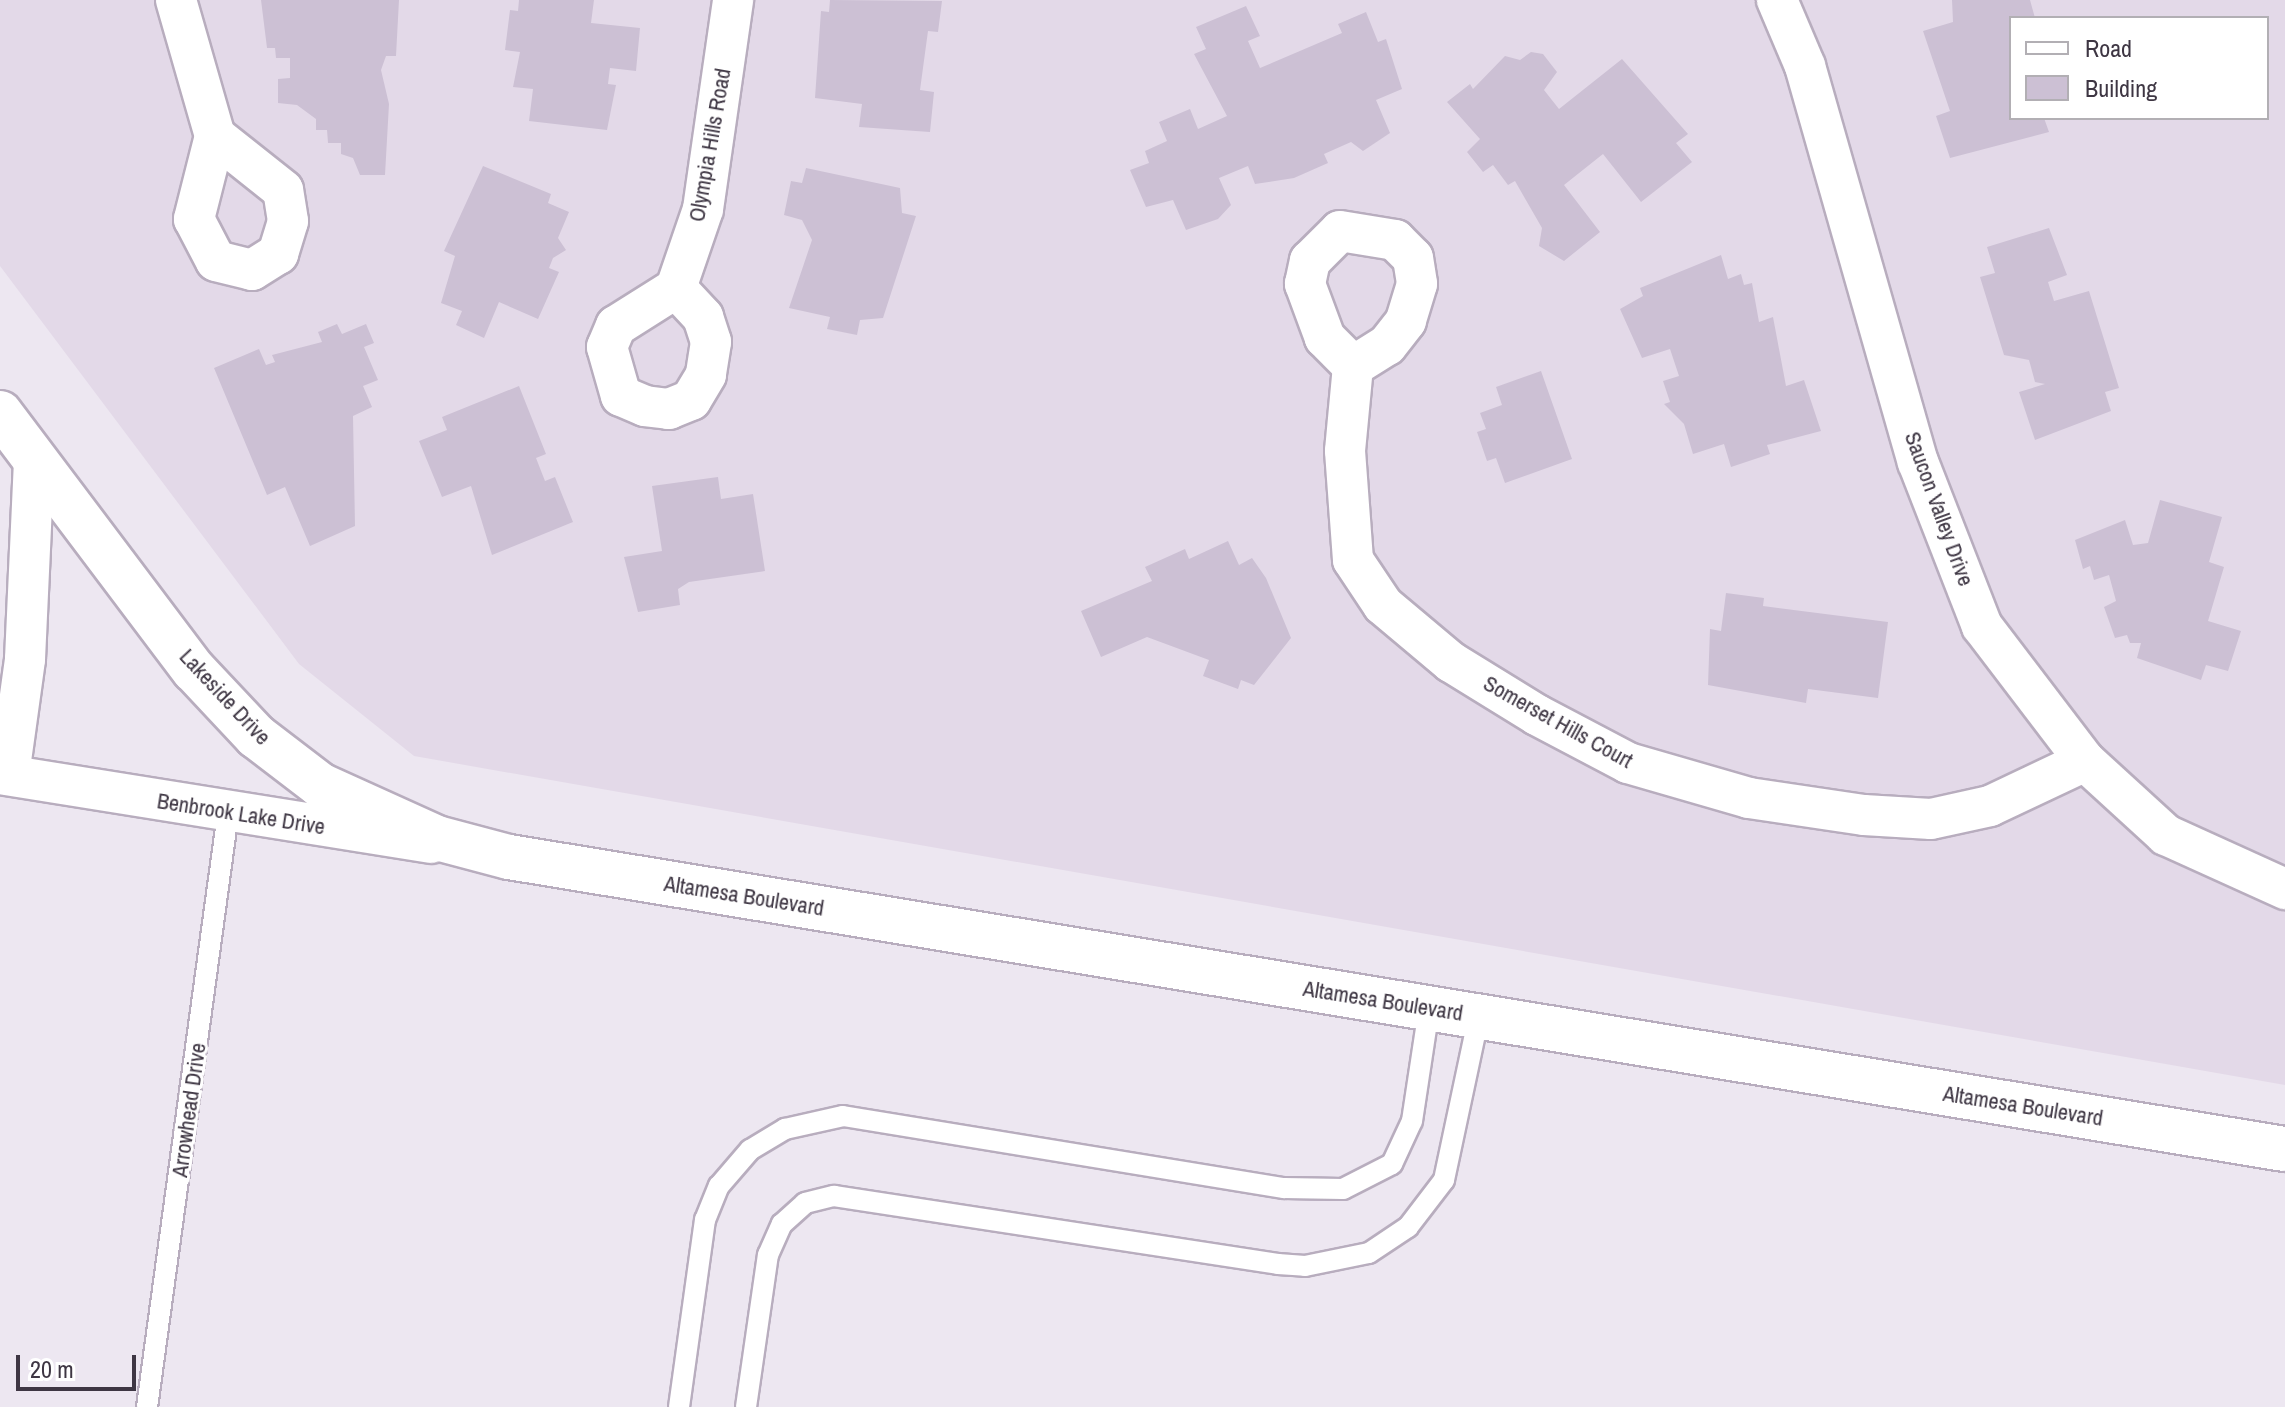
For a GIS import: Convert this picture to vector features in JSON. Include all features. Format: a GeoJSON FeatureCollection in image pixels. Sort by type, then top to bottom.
{"type":"FeatureCollection","features":[{"type":"Feature","properties":{"kind":"street"},"geometry":{"type":"LineString","coordinates":[[176,0],[215,136]]}},
{"type":"Feature","properties":{"kind":"street","name":"Olympia Hills Road"},"geometry":{"type":"LineString","coordinates":[[676,288],[703,209],[733,0]]}},
{"type":"Feature","properties":{"kind":"street","name":"Saucon Valley Drive"},"geometry":{"type":"LineString","coordinates":[[1777,0],[1805,66],[1918,462],[1982,626],[2085,761],[2166,835],[2285,889]]}},
{"type":"Feature","properties":{"kind":"street","name":"Somerset Hills Court"},"geometry":{"type":"LineString","coordinates":[[1353,366],[1345,451],[1353,560],[1406,624],[1537,715],[1628,763],[1749,798],[1864,815],[1931,819],[1990,806],[2085,761]]}},
{"type":"Feature","properties":{"kind":"street","name":"Lakeside Drive"},"geometry":{"type":"LineString","coordinates":[[0,413],[194,670],[256,736],[320,785],[437,838],[482,850]]}},
{"type":"Feature","properties":{"kind":"street"},"geometry":{"type":"LineString","coordinates":[[5,775],[26,644],[34,459]]}},
{"type":"Feature","properties":{"kind":"street","name":"Benbrook Lake Drive"},"geometry":{"type":"LineString","coordinates":[[5,775],[228,813],[482,850]]}},
{"type":"Feature","properties":{"kind":"street","name":"Altamesa Boulevard"},"geometry":{"type":"LineString","coordinates":[[482,850],[2285,1149]]}},
{"type":"Feature","properties":{"kind":"lane","name":"Arrowhead Drive"},"geometry":{"type":"LineString","coordinates":[[147,1407],[228,813]]}},
{"type":"Feature","properties":{"kind":"lane"},"geometry":{"type":"LineString","coordinates":[[679,1407],[705,1220],[719,1186],[750,1150],[785,1129],[843,1116],[1284,1188],[1343,1189],[1392,1164],[1412,1121],[1429,1008]]}},
{"type":"Feature","properties":{"kind":"lane"},"geometry":{"type":"LineString","coordinates":[[746,1407],[768,1255],[782,1224],[805,1203],[834,1196],[1278,1264],[1305,1266],[1369,1253],[1408,1227],[1444,1180],[1479,1016]]}},
{"type":"Feature","properties":{"kind":"shaded area"},"geometry":{"type":"Polygon","coordinates":[[[0,0],[2285,0],[2285,1085],[414,756],[299,664],[0,266],[0,0]]]}},
{"type":"Feature","properties":{"kind":"building"},"geometry":{"type":"Polygon","coordinates":[[[261,0],[399,0],[396,56],[386,56],[381,70],[389,104],[385,175],[360,175],[353,158],[341,154],[341,143],[328,143],[327,130],[316,130],[316,119],[297,105],[278,103],[278,79],[290,78],[290,58],[276,58],[275,48],[267,48],[261,0]]]}},
{"type":"Feature","properties":{"kind":"building"},"geometry":{"type":"Polygon","coordinates":[[[519,0],[594,0],[591,23],[640,28],[636,71],[610,68],[608,84],[616,85],[607,130],[529,121],[533,89],[513,87],[520,52],[505,50],[510,10],[518,11],[519,0]]]}},
{"type":"Feature","properties":{"kind":"building"},"geometry":{"type":"Polygon","coordinates":[[[830,0],[942,1],[938,32],[928,31],[920,90],[934,92],[930,132],[859,127],[862,104],[815,98],[821,11],[829,12],[830,0]]]}},
{"type":"Feature","properties":{"kind":"building"},"geometry":{"type":"Polygon","coordinates":[[[1952,0],[2030,0],[2034,16],[2009,16],[2009,120],[2045,120],[2049,132],[1950,158],[1936,116],[1950,111],[1923,31],[1953,22],[1952,0]]]}},
{"type":"Feature","properties":{"kind":"building"},"geometry":{"type":"Polygon","coordinates":[[[1246,6],[1260,36],[1248,41],[1260,68],[1342,33],[1338,24],[1366,12],[1378,42],[1386,39],[1402,89],[1376,100],[1390,133],[1363,151],[1351,142],[1324,154],[1328,163],[1294,178],[1255,184],[1248,166],[1219,178],[1231,205],[1218,219],[1186,230],[1173,200],[1146,207],[1130,170],[1149,163],[1145,151],[1167,141],[1159,122],[1190,109],[1198,129],[1227,116],[1194,54],[1206,49],[1196,27],[1246,6]]]}},
{"type":"Feature","properties":{"kind":"building"},"geometry":{"type":"Polygon","coordinates":[[[1531,52],[1543,54],[1557,72],[1544,90],[1559,109],[1622,59],[1688,134],[1676,143],[1692,162],[1641,202],[1603,154],[1564,185],[1600,232],[1564,261],[1539,246],[1542,228],[1515,181],[1508,185],[1493,165],[1483,172],[1467,152],[1480,139],[1447,102],[1470,84],[1473,89],[1505,56],[1520,60],[1531,52]]]}},
{"type":"Feature","properties":{"kind":"building"},"geometry":{"type":"Polygon","coordinates":[[[483,166],[551,194],[548,203],[569,212],[558,238],[566,250],[553,258],[549,268],[559,272],[538,319],[499,302],[484,338],[456,325],[462,311],[441,303],[455,256],[444,251],[483,166]]]}},
{"type":"Feature","properties":{"kind":"building"},"geometry":{"type":"Polygon","coordinates":[[[806,168],[900,188],[902,213],[916,216],[883,318],[860,320],[857,335],[827,329],[830,317],[789,308],[812,240],[802,220],[784,215],[791,181],[802,183],[806,168]]]}},
{"type":"Feature","properties":{"kind":"building"},"geometry":{"type":"Polygon","coordinates":[[[2049,228],[2067,275],[2048,282],[2054,301],[2089,291],[2119,388],[2105,392],[2111,411],[2035,440],[2019,392],[2045,384],[2035,382],[2029,360],[2004,355],[1980,277],[1995,273],[1987,247],[2049,228]]]}},
{"type":"Feature","properties":{"kind":"building"},"geometry":{"type":"Polygon","coordinates":[[[1721,255],[1728,279],[1741,274],[1744,285],[1752,283],[1759,322],[1773,317],[1786,386],[1804,380],[1821,431],[1767,445],[1770,454],[1731,467],[1724,444],[1693,454],[1684,424],[1664,404],[1670,402],[1663,381],[1679,376],[1670,349],[1642,358],[1620,309],[1643,296],[1640,288],[1721,255]]]}},
{"type":"Feature","properties":{"kind":"building"},"geometry":{"type":"Polygon","coordinates":[[[337,324],[342,334],[366,324],[374,343],[364,347],[378,380],[363,386],[372,407],[353,416],[355,526],[310,546],[285,487],[267,495],[214,368],[259,349],[266,365],[275,362],[272,355],[322,342],[318,332],[337,324]]]}},
{"type":"Feature","properties":{"kind":"building"},"geometry":{"type":"Polygon","coordinates":[[[1541,371],[1572,459],[1505,483],[1496,458],[1487,461],[1477,432],[1486,429],[1480,413],[1502,405],[1496,387],[1541,371]]]}},
{"type":"Feature","properties":{"kind":"building"},"geometry":{"type":"Polygon","coordinates":[[[519,386],[546,454],[536,458],[545,481],[555,477],[573,522],[492,555],[471,486],[442,497],[419,441],[447,430],[442,417],[519,386]]]}},
{"type":"Feature","properties":{"kind":"building"},"geometry":{"type":"Polygon","coordinates":[[[718,477],[721,499],[753,494],[765,571],[689,582],[678,589],[680,605],[638,612],[624,557],[662,551],[652,486],[718,477]]]}},
{"type":"Feature","properties":{"kind":"building"},"geometry":{"type":"Polygon","coordinates":[[[2160,500],[2222,517],[2209,562],[2224,567],[2208,621],[2241,631],[2228,671],[2206,665],[2201,680],[2137,658],[2141,643],[2130,643],[2127,635],[2115,638],[2104,607],[2116,601],[2109,575],[2094,580],[2090,566],[2083,569],[2075,540],[2125,520],[2133,545],[2148,543],[2160,500]]]}},
{"type":"Feature","properties":{"kind":"building"},"geometry":{"type":"Polygon","coordinates":[[[1228,541],[1239,565],[1252,558],[1266,578],[1291,638],[1254,685],[1241,680],[1238,689],[1203,676],[1209,660],[1147,637],[1101,657],[1081,611],[1152,581],[1145,567],[1185,549],[1189,559],[1228,541]]]}},
{"type":"Feature","properties":{"kind":"building"},"geometry":{"type":"Polygon","coordinates":[[[1726,593],[1764,598],[1763,606],[1888,622],[1878,698],[1808,689],[1806,703],[1708,685],[1710,629],[1721,631],[1726,593]]]}}]}
